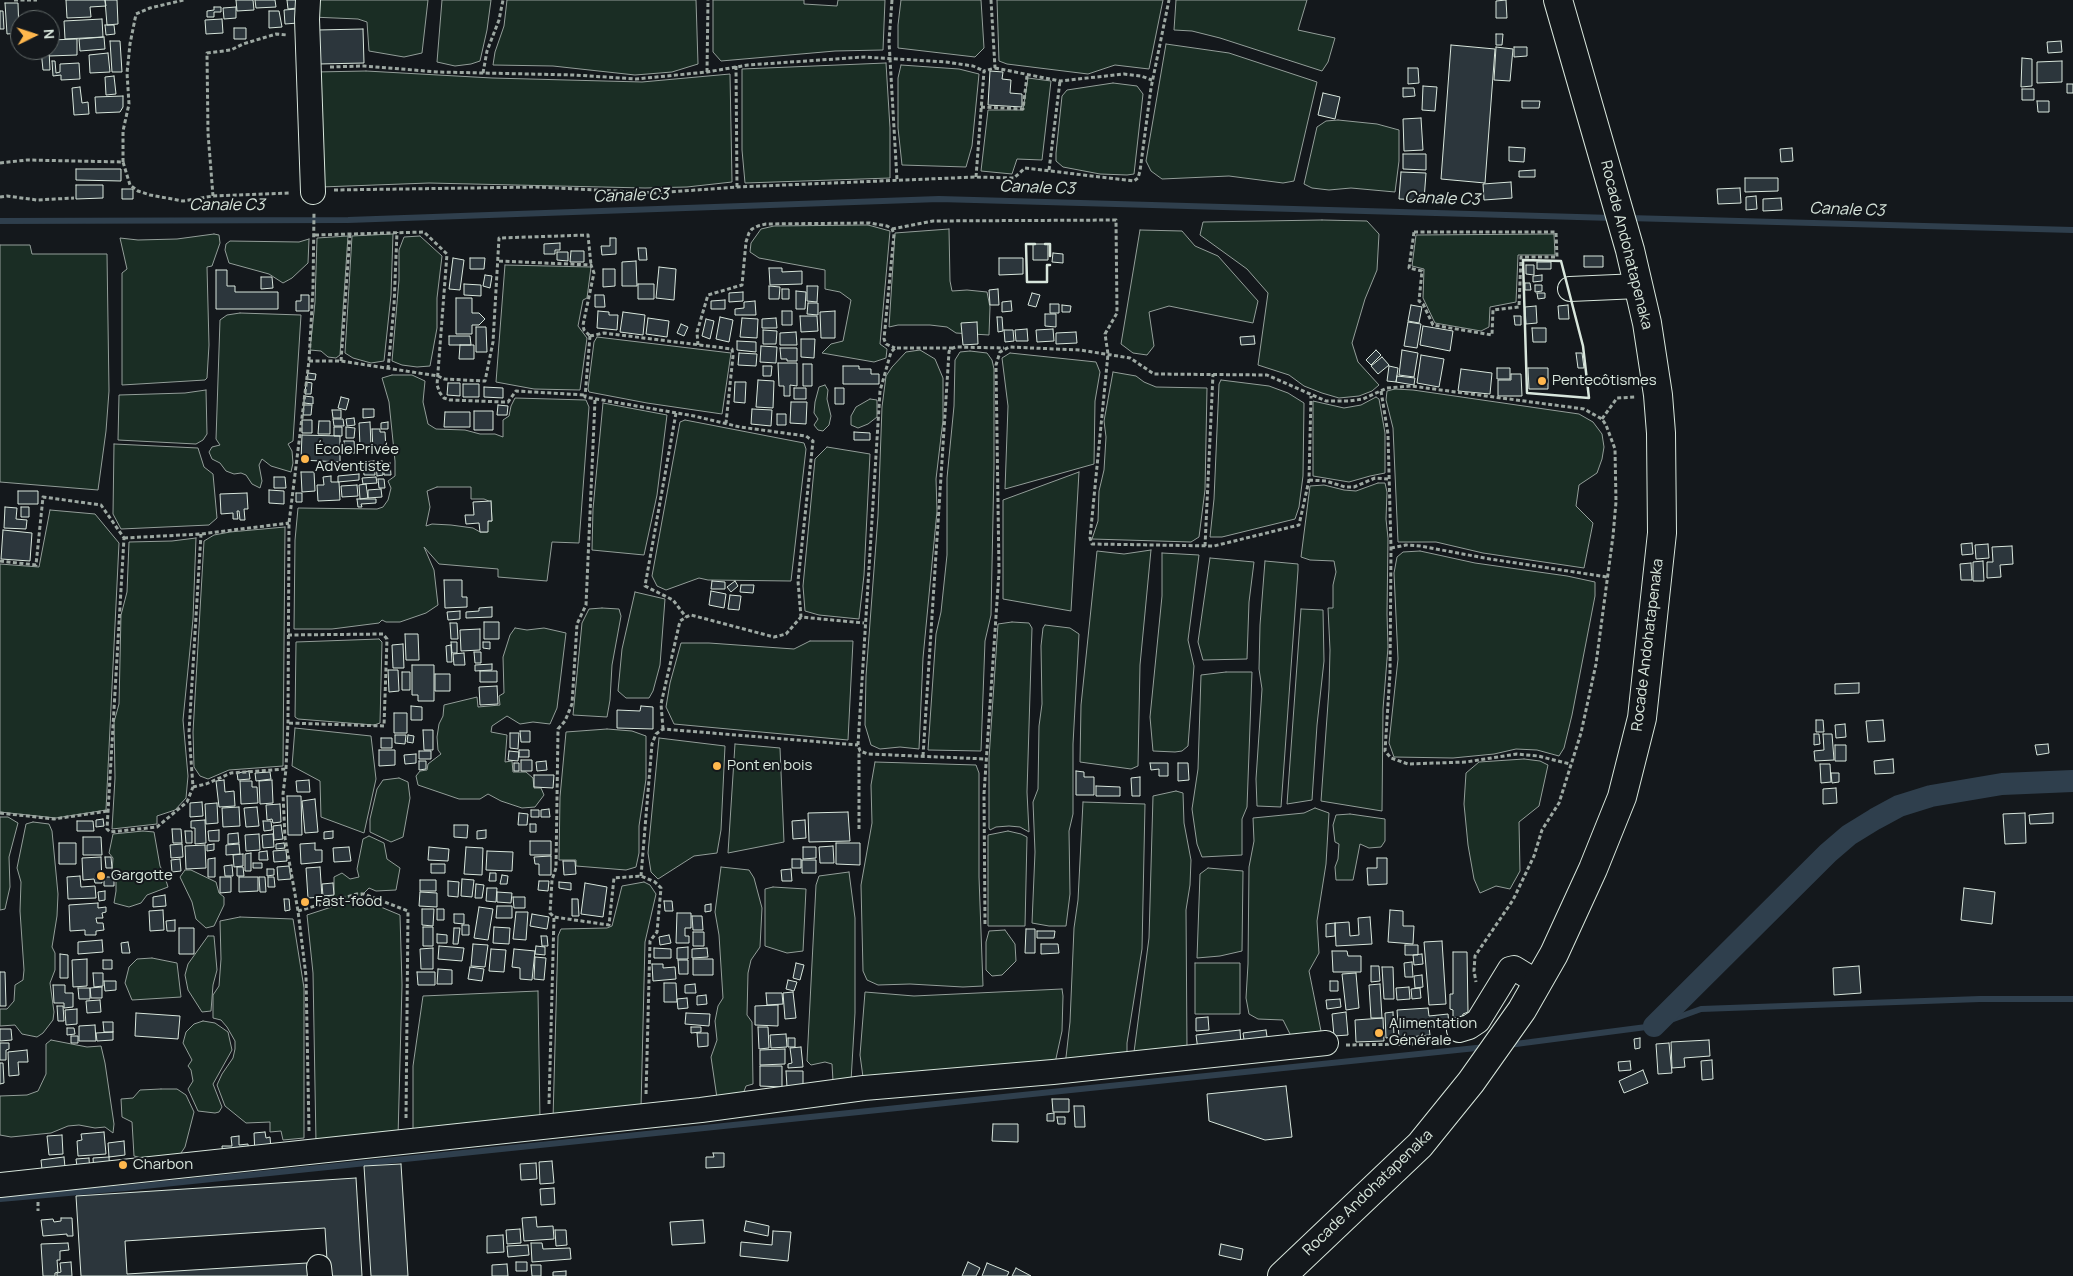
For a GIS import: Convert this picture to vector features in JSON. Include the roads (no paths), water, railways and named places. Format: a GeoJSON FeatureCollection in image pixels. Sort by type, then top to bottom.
{"type":"FeatureCollection","features":[{"type":"Feature","properties":{"kind":"main road","name":"Rocade Andohatapenaka"},"geometry":{"type":"LineString","coordinates":[[1282,1276],[1420,1145],[1471,1082],[1522,1010],[1554,954],[1594,869],[1622,797],[1642,718],[1662,534],[1661,433],[1658,395],[1630,250],[1558,0]]}},
{"type":"Feature","properties":{"kind":"street"},"geometry":{"type":"LineString","coordinates":[[308,0],[311,192]]}},
{"type":"Feature","properties":{"kind":"street"},"geometry":{"type":"LineString","coordinates":[[1570,289],[1638,286]]}},
{"type":"Feature","properties":{"kind":"street"},"geometry":{"type":"LineString","coordinates":[[1460,1030],[1478,1021],[1510,969],[1514,968],[1537,982]]}},
{"type":"Feature","properties":{"kind":"street"},"geometry":{"type":"LineString","coordinates":[[0,1185],[549,1127],[864,1088],[1053,1072],[1331,1043]]}},
{"type":"Feature","properties":{"kind":"waterway","name":"Canale C3"},"geometry":{"type":"LineString","coordinates":[[0,221],[348,220],[939,199],[1613,218]]}},
{"type":"Feature","properties":{"kind":"waterway","name":"Canale C3"},"geometry":{"type":"LineString","coordinates":[[1628,218],[2073,230]]}},
{"type":"Feature","properties":{"kind":"waterway"},"geometry":{"type":"LineString","coordinates":[[1654,1026],[1828,853],[1849,835],[1875,819],[1899,806],[1931,796],[2002,784],[2073,781]]}},
{"type":"Feature","properties":{"kind":"waterway"},"geometry":{"type":"LineString","coordinates":[[1508,1045],[1654,1026],[1701,1009],[1980,999],[2073,999]]}},
{"type":"Feature","properties":{"kind":"waterway"},"geometry":{"type":"LineString","coordinates":[[0,1199],[125,1188],[1486,1047]]}},
{"type":"Feature","properties":{"kind":"place","name":"Pentecôtismes"},"geometry":{"type":"Point","coordinates":[1542,381]}},
{"type":"Feature","properties":{"kind":"place","name":"École Privée Adventiste"},"geometry":{"type":"Point","coordinates":[305,459]}},
{"type":"Feature","properties":{"kind":"place","name":"Pont en bois"},"geometry":{"type":"Point","coordinates":[717,766]}},
{"type":"Feature","properties":{"kind":"place","name":"Gargotte"},"geometry":{"type":"Point","coordinates":[101,876]}},
{"type":"Feature","properties":{"kind":"place","name":"Fast-food"},"geometry":{"type":"Point","coordinates":[305,902]}},
{"type":"Feature","properties":{"kind":"place","name":"Alimentation Générale"},"geometry":{"type":"Point","coordinates":[1379,1033]}},
{"type":"Feature","properties":{"kind":"place","name":"Charbon"},"geometry":{"type":"Point","coordinates":[123,1165]}}]}
